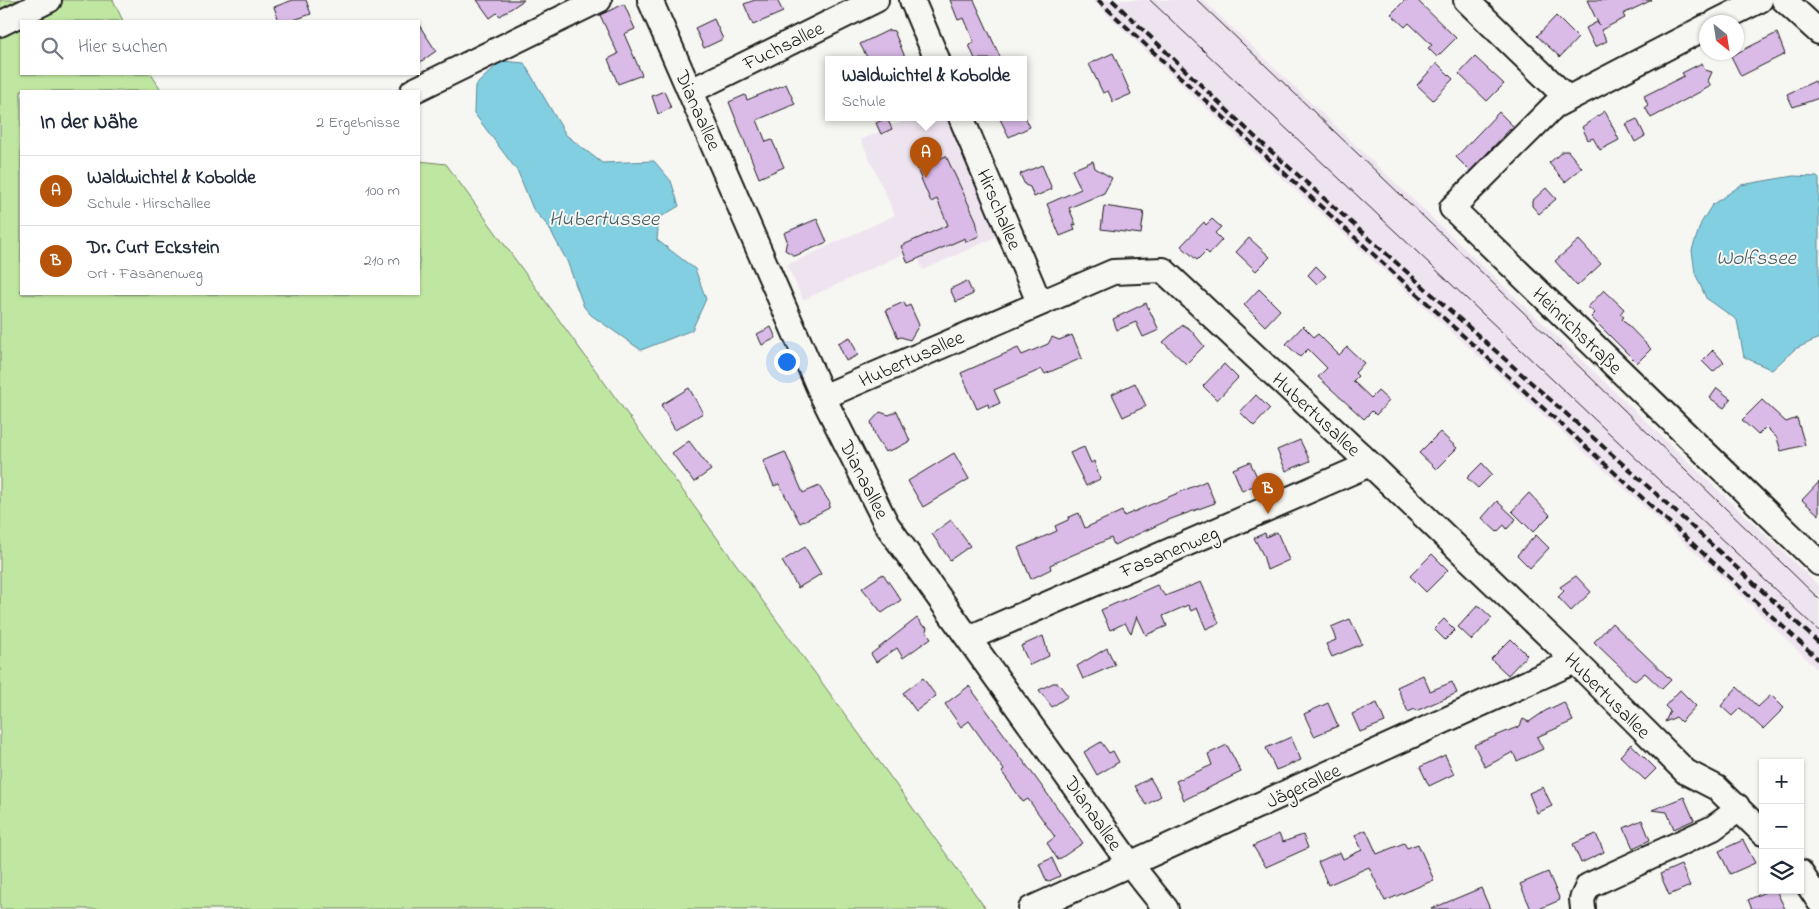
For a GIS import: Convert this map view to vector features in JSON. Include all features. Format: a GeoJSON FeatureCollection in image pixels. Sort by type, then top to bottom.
{"type":"FeatureCollection","features":[{"type":"Feature","properties":{"kind":"street"},"geometry":{"type":"LineString","coordinates":[[0,24],[49,0]]}},
{"type":"Feature","properties":{"kind":"street"},"geometry":{"type":"LineString","coordinates":[[415,90],[599,0]]}},
{"type":"Feature","properties":{"kind":"street","name":"Dianaallee"},"geometry":{"type":"LineString","coordinates":[[650,0],[823,397],[887,525],[1130,864],[1166,909]]}},
{"type":"Feature","properties":{"kind":"street","name":"Fuchsallee"},"geometry":{"type":"LineString","coordinates":[[690,91],[876,0]]}},
{"type":"Feature","properties":{"kind":"street"},"geometry":{"type":"LineString","coordinates":[[912,0],[936,56]]}},
{"type":"Feature","properties":{"kind":"street"},"geometry":{"type":"LineString","coordinates":[[1466,0],[1567,98],[1699,31]]}},
{"type":"Feature","properties":{"kind":"street"},"geometry":{"type":"LineString","coordinates":[[1730,15],[1760,0]]}},
{"type":"Feature","properties":{"kind":"street"},"geometry":{"type":"LineString","coordinates":[[1784,0],[1819,32]]}},
{"type":"Feature","properties":{"kind":"street","name":"Heinrichstraße"},"geometry":{"type":"LineString","coordinates":[[1567,98],[1554,106],[1452,208],[1819,563]]}},
{"type":"Feature","properties":{"kind":"street","name":"Hirschallee"},"geometry":{"type":"LineString","coordinates":[[963,121],[1039,302]]}},
{"type":"Feature","properties":{"kind":"street","name":"Hubertusallee"},"geometry":{"type":"LineString","coordinates":[[823,397],[1112,272],[1163,270],[1370,464],[1575,661],[1686,772],[1717,788],[1759,829]]}},
{"type":"Feature","properties":{"kind":"street","name":"Fasanenweg"},"geometry":{"type":"LineString","coordinates":[[969,638],[1370,464]]}},
{"type":"Feature","properties":{"kind":"street","name":"Jägerallee"},"geometry":{"type":"LineString","coordinates":[[1031,909],[1575,661]]}},
{"type":"Feature","properties":{"kind":"street"},"geometry":{"type":"LineString","coordinates":[[1583,909],[1582,899],[1588,886],[1713,828],[1731,814],[1737,806]]}},
{"type":"Feature","properties":{"kind":"street"},"geometry":{"type":"LineString","coordinates":[[1804,878],[1819,901]]}},
{"type":"Feature","properties":{"kind":"shaded area"},"geometry":{"type":"Polygon","coordinates":[[[1092,0],[1203,0],[1819,586],[1819,671],[1722,577],[1249,148],[1092,0]]]}},
{"type":"Feature","properties":{"kind":"shaded area"},"geometry":{"type":"Polygon","coordinates":[[[903,121],[952,121],[998,236],[923,270],[914,249],[803,300],[787,265],[895,215],[861,140],[903,121]]]}},
{"type":"Feature","properties":{"kind":"green space"},"geometry":{"type":"Polygon","coordinates":[[[0,0],[113,0],[123,20],[20,20],[20,75],[152,75],[161,90],[20,90],[20,295],[420,295],[420,161],[446,164],[986,909],[0,909],[0,0]]]}},
{"type":"Feature","properties":{"kind":"water","name":"Hubertussee"},"geometry":{"type":"Polygon","coordinates":[[[501,61],[524,63],[566,135],[602,163],[654,161],[671,181],[679,206],[659,218],[657,240],[695,269],[706,299],[692,330],[641,350],[591,315],[584,307],[567,261],[548,226],[533,209],[518,172],[474,113],[475,86],[501,61]]]}},
{"type":"Feature","properties":{"kind":"water","name":"Wolfssee"},"geometry":{"type":"Polygon","coordinates":[[[1793,176],[1817,177],[1819,179],[1819,338],[1795,349],[1772,370],[1744,357],[1737,320],[1706,298],[1695,273],[1692,250],[1701,223],[1712,205],[1741,185],[1793,176]]]}},
{"type":"Feature","properties":{"kind":"building"},"geometry":{"type":"Polygon","coordinates":[[[293,0],[306,0],[311,14],[294,20],[279,20],[274,7],[293,0]]]}},
{"type":"Feature","properties":{"kind":"building"},"geometry":{"type":"Polygon","coordinates":[[[477,0],[524,0],[500,16],[497,13],[490,18],[477,0]]]}},
{"type":"Feature","properties":{"kind":"building"},"geometry":{"type":"Polygon","coordinates":[[[755,0],[777,0],[783,12],[753,25],[744,4],[755,0]]]}},
{"type":"Feature","properties":{"kind":"building"},"geometry":{"type":"Polygon","coordinates":[[[950,0],[974,0],[1000,56],[974,56],[969,45],[974,42],[964,18],[958,20],[950,0]]]}},
{"type":"Feature","properties":{"kind":"building"},"geometry":{"type":"Polygon","coordinates":[[[1405,0],[1417,0],[1456,38],[1437,57],[1428,48],[1432,45],[1409,23],[1405,27],[1391,14],[1405,0]]]}},
{"type":"Feature","properties":{"kind":"building"},"geometry":{"type":"Polygon","coordinates":[[[1587,0],[1652,0],[1623,14],[1625,18],[1601,30],[1607,41],[1595,47],[1586,28],[1597,22],[1599,25],[1587,0]]]}},
{"type":"Feature","properties":{"kind":"building"},"geometry":{"type":"Polygon","coordinates":[[[624,4],[635,29],[624,34],[642,75],[618,84],[608,59],[618,54],[600,15],[624,4]]]}},
{"type":"Feature","properties":{"kind":"building"},"geometry":{"type":"Polygon","coordinates":[[[1556,16],[1578,38],[1560,57],[1537,36],[1556,16]]]}},
{"type":"Feature","properties":{"kind":"building"},"geometry":{"type":"Polygon","coordinates":[[[714,19],[723,39],[704,48],[695,28],[714,19]]]}},
{"type":"Feature","properties":{"kind":"building"},"geometry":{"type":"Polygon","coordinates":[[[420,27],[436,51],[420,62],[420,27]]]}},
{"type":"Feature","properties":{"kind":"building"},"geometry":{"type":"Polygon","coordinates":[[[889,30],[894,31],[905,56],[866,56],[860,44],[889,30]]]}},
{"type":"Feature","properties":{"kind":"building"},"geometry":{"type":"Polygon","coordinates":[[[1777,33],[1785,54],[1741,76],[1733,60],[1744,60],[1744,50],[1777,33]]]}},
{"type":"Feature","properties":{"kind":"building"},"geometry":{"type":"Polygon","coordinates":[[[1113,53],[1131,94],[1113,102],[1108,91],[1103,93],[1089,64],[1113,53]]]}},
{"type":"Feature","properties":{"kind":"building"},"geometry":{"type":"Polygon","coordinates":[[[1475,57],[1504,84],[1487,101],[1459,74],[1475,57]]]}},
{"type":"Feature","properties":{"kind":"building"},"geometry":{"type":"Polygon","coordinates":[[[1437,63],[1453,79],[1433,100],[1417,85],[1437,63]]]}},
{"type":"Feature","properties":{"kind":"building"},"geometry":{"type":"Polygon","coordinates":[[[1702,63],[1705,70],[1712,72],[1708,81],[1711,86],[1651,118],[1645,107],[1648,105],[1644,96],[1684,76],[1682,73],[1702,63]]]}},
{"type":"Feature","properties":{"kind":"building"},"geometry":{"type":"Polygon","coordinates":[[[1815,81],[1819,89],[1819,98],[1793,107],[1787,94],[1815,81]]]}},
{"type":"Feature","properties":{"kind":"building"},"geometry":{"type":"Polygon","coordinates":[[[786,84],[795,104],[757,120],[766,142],[772,140],[784,167],[759,178],[729,102],[745,95],[747,100],[786,84]]]}},
{"type":"Feature","properties":{"kind":"building"},"geometry":{"type":"Polygon","coordinates":[[[664,91],[671,108],[658,114],[652,96],[664,91]]]}},
{"type":"Feature","properties":{"kind":"building"},"geometry":{"type":"Polygon","coordinates":[[[1605,111],[1619,140],[1600,150],[1593,138],[1588,140],[1582,127],[1605,111]]]}},
{"type":"Feature","properties":{"kind":"building"},"geometry":{"type":"Polygon","coordinates":[[[1499,112],[1513,126],[1470,171],[1456,157],[1499,112]]]}},
{"type":"Feature","properties":{"kind":"building"},"geometry":{"type":"Polygon","coordinates":[[[1637,119],[1645,136],[1635,142],[1626,124],[1637,119]]]}},
{"type":"Feature","properties":{"kind":"building"},"geometry":{"type":"Polygon","coordinates":[[[888,121],[892,129],[881,134],[876,123],[888,121]]]}},
{"type":"Feature","properties":{"kind":"building"},"geometry":{"type":"Polygon","coordinates":[[[1001,121],[1027,121],[1030,127],[1009,137],[1001,121]]]}},
{"type":"Feature","properties":{"kind":"building"},"geometry":{"type":"Polygon","coordinates":[[[1563,151],[1568,151],[1582,168],[1565,182],[1549,163],[1563,151]]]}},
{"type":"Feature","properties":{"kind":"building"},"geometry":{"type":"Polygon","coordinates":[[[946,156],[976,220],[979,236],[966,242],[965,238],[908,263],[901,246],[948,225],[937,199],[931,202],[917,169],[946,156]]]}},
{"type":"Feature","properties":{"kind":"building"},"geometry":{"type":"Polygon","coordinates":[[[1093,161],[1095,168],[1112,178],[1104,193],[1069,208],[1076,225],[1073,224],[1075,230],[1060,236],[1047,204],[1081,189],[1072,170],[1093,161]]]}},
{"type":"Feature","properties":{"kind":"building"},"geometry":{"type":"Polygon","coordinates":[[[1042,165],[1052,189],[1034,197],[1030,187],[1025,185],[1020,174],[1042,165]]]}},
{"type":"Feature","properties":{"kind":"building"},"geometry":{"type":"Polygon","coordinates":[[[1546,188],[1556,199],[1539,214],[1532,206],[1532,201],[1546,188]]]}},
{"type":"Feature","properties":{"kind":"building"},"geometry":{"type":"Polygon","coordinates":[[[1104,206],[1144,212],[1141,234],[1101,229],[1104,206]]]}},
{"type":"Feature","properties":{"kind":"building"},"geometry":{"type":"Polygon","coordinates":[[[817,219],[827,242],[795,256],[785,250],[787,240],[784,233],[817,219]]]}},
{"type":"Feature","properties":{"kind":"building"},"geometry":{"type":"Polygon","coordinates":[[[1212,219],[1221,227],[1215,233],[1222,240],[1209,254],[1206,251],[1197,260],[1181,246],[1204,222],[1206,225],[1212,219]]]}},
{"type":"Feature","properties":{"kind":"building"},"geometry":{"type":"Polygon","coordinates":[[[1249,238],[1270,257],[1256,271],[1236,252],[1249,238]]]}},
{"type":"Feature","properties":{"kind":"building"},"geometry":{"type":"Polygon","coordinates":[[[1579,240],[1601,264],[1577,286],[1555,261],[1579,240]]]}},
{"type":"Feature","properties":{"kind":"building"},"geometry":{"type":"Polygon","coordinates":[[[1316,266],[1326,276],[1317,284],[1308,275],[1316,266]]]}},
{"type":"Feature","properties":{"kind":"building"},"geometry":{"type":"Polygon","coordinates":[[[967,281],[973,294],[956,302],[950,289],[967,281]]]}},
{"type":"Feature","properties":{"kind":"building"},"geometry":{"type":"Polygon","coordinates":[[[1259,289],[1280,310],[1265,326],[1244,305],[1259,289]]]}},
{"type":"Feature","properties":{"kind":"building"},"geometry":{"type":"Polygon","coordinates":[[[1604,290],[1624,309],[1620,314],[1624,317],[1622,319],[1651,349],[1637,363],[1591,317],[1595,313],[1588,307],[1604,290]]]}},
{"type":"Feature","properties":{"kind":"building"},"geometry":{"type":"Polygon","coordinates":[[[904,302],[906,307],[910,305],[919,325],[910,340],[898,338],[886,310],[904,302]]]}},
{"type":"Feature","properties":{"kind":"building"},"geometry":{"type":"Polygon","coordinates":[[[1146,303],[1159,330],[1143,337],[1136,322],[1117,330],[1113,319],[1146,303]]]}},
{"type":"Feature","properties":{"kind":"building"},"geometry":{"type":"Polygon","coordinates":[[[1183,325],[1190,329],[1204,346],[1186,364],[1163,342],[1183,325]]]}},
{"type":"Feature","properties":{"kind":"building"},"geometry":{"type":"Polygon","coordinates":[[[1303,326],[1314,337],[1318,334],[1339,355],[1347,347],[1364,363],[1355,373],[1358,376],[1353,381],[1371,398],[1378,391],[1389,401],[1376,415],[1372,411],[1364,419],[1318,377],[1327,368],[1308,349],[1300,357],[1286,344],[1303,326]]]}},
{"type":"Feature","properties":{"kind":"building"},"geometry":{"type":"Polygon","coordinates":[[[771,327],[776,338],[762,345],[757,334],[771,327]]]}},
{"type":"Feature","properties":{"kind":"building"},"geometry":{"type":"Polygon","coordinates":[[[1072,335],[1082,358],[1045,374],[1042,369],[994,390],[1000,403],[989,408],[988,404],[977,409],[961,373],[1018,348],[1022,355],[1048,344],[1052,337],[1059,340],[1072,335]]]}},
{"type":"Feature","properties":{"kind":"building"},"geometry":{"type":"Polygon","coordinates":[[[850,337],[858,355],[846,361],[838,343],[850,337]]]}},
{"type":"Feature","properties":{"kind":"building"},"geometry":{"type":"Polygon","coordinates":[[[1713,350],[1724,362],[1713,372],[1702,361],[1713,350]]]}},
{"type":"Feature","properties":{"kind":"building"},"geometry":{"type":"Polygon","coordinates":[[[1224,364],[1238,378],[1217,400],[1203,386],[1224,364]]]}},
{"type":"Feature","properties":{"kind":"building"},"geometry":{"type":"Polygon","coordinates":[[[1135,383],[1146,406],[1123,417],[1112,394],[1135,383]]]}},
{"type":"Feature","properties":{"kind":"building"},"geometry":{"type":"Polygon","coordinates":[[[689,388],[703,413],[675,430],[661,405],[689,388]]]}},
{"type":"Feature","properties":{"kind":"building"},"geometry":{"type":"Polygon","coordinates":[[[1717,388],[1731,399],[1724,408],[1710,398],[1717,388]]]}},
{"type":"Feature","properties":{"kind":"building"},"geometry":{"type":"Polygon","coordinates":[[[1256,395],[1270,409],[1254,426],[1240,412],[1256,395]]]}},
{"type":"Feature","properties":{"kind":"building"},"geometry":{"type":"Polygon","coordinates":[[[1762,400],[1786,422],[1797,418],[1805,445],[1781,451],[1777,438],[1766,427],[1758,435],[1742,420],[1762,400]]]}},
{"type":"Feature","properties":{"kind":"building"},"geometry":{"type":"Polygon","coordinates":[[[897,411],[910,441],[885,452],[876,438],[871,422],[880,412],[889,415],[897,411]]]}},
{"type":"Feature","properties":{"kind":"building"},"geometry":{"type":"Polygon","coordinates":[[[1440,432],[1457,448],[1436,469],[1419,453],[1440,432]]]}},
{"type":"Feature","properties":{"kind":"building"},"geometry":{"type":"Polygon","coordinates":[[[1300,440],[1310,461],[1286,471],[1277,450],[1300,440]]]}},
{"type":"Feature","properties":{"kind":"building"},"geometry":{"type":"Polygon","coordinates":[[[689,441],[711,470],[694,482],[672,453],[689,441]]]}},
{"type":"Feature","properties":{"kind":"building"},"geometry":{"type":"Polygon","coordinates":[[[1084,447],[1091,463],[1094,461],[1100,479],[1086,486],[1070,453],[1084,447]]]}},
{"type":"Feature","properties":{"kind":"building"},"geometry":{"type":"Polygon","coordinates":[[[785,452],[803,493],[819,486],[830,503],[829,508],[800,523],[779,484],[774,486],[763,461],[785,452]]]}},
{"type":"Feature","properties":{"kind":"building"},"geometry":{"type":"Polygon","coordinates":[[[954,453],[969,479],[923,507],[908,481],[954,453]]]}},
{"type":"Feature","properties":{"kind":"building"},"geometry":{"type":"Polygon","coordinates":[[[1250,462],[1260,483],[1242,491],[1233,469],[1250,462]]]}},
{"type":"Feature","properties":{"kind":"building"},"geometry":{"type":"Polygon","coordinates":[[[1482,463],[1492,474],[1478,488],[1467,478],[1482,463]]]}},
{"type":"Feature","properties":{"kind":"building"},"geometry":{"type":"Polygon","coordinates":[[[1206,481],[1215,503],[1171,519],[1114,545],[1111,538],[1050,565],[1051,569],[1031,579],[1018,548],[1057,531],[1055,526],[1068,520],[1069,517],[1079,513],[1085,528],[1122,511],[1124,516],[1206,481]]]}},
{"type":"Feature","properties":{"kind":"building"},"geometry":{"type":"Polygon","coordinates":[[[1819,482],[1819,515],[1802,500],[1819,482]]]}},
{"type":"Feature","properties":{"kind":"building"},"geometry":{"type":"Polygon","coordinates":[[[1529,493],[1550,515],[1533,532],[1512,511],[1529,493]]]}},
{"type":"Feature","properties":{"kind":"building"},"geometry":{"type":"Polygon","coordinates":[[[1497,501],[1516,519],[1507,529],[1504,525],[1497,532],[1482,518],[1497,501]]]}},
{"type":"Feature","properties":{"kind":"building"},"geometry":{"type":"Polygon","coordinates":[[[951,520],[970,546],[950,560],[932,534],[951,520]]]}},
{"type":"Feature","properties":{"kind":"building"},"geometry":{"type":"Polygon","coordinates":[[[1277,532],[1289,560],[1267,570],[1263,555],[1254,538],[1265,533],[1266,537],[1277,532]]]}},
{"type":"Feature","properties":{"kind":"building"},"geometry":{"type":"Polygon","coordinates":[[[1536,535],[1549,548],[1530,568],[1517,555],[1536,535]]]}},
{"type":"Feature","properties":{"kind":"building"},"geometry":{"type":"Polygon","coordinates":[[[805,547],[821,574],[798,588],[782,561],[805,547]]]}},
{"type":"Feature","properties":{"kind":"building"},"geometry":{"type":"Polygon","coordinates":[[[1432,554],[1448,570],[1426,592],[1410,576],[1432,554]]]}},
{"type":"Feature","properties":{"kind":"building"},"geometry":{"type":"Polygon","coordinates":[[[883,574],[901,600],[882,613],[862,588],[883,574]]]}},
{"type":"Feature","properties":{"kind":"building"},"geometry":{"type":"Polygon","coordinates":[[[1576,576],[1591,592],[1571,611],[1558,597],[1564,591],[1560,587],[1576,576]]]}},
{"type":"Feature","properties":{"kind":"building"},"geometry":{"type":"Polygon","coordinates":[[[1201,582],[1219,623],[1206,629],[1197,608],[1191,611],[1188,605],[1163,616],[1167,626],[1146,635],[1137,616],[1131,633],[1125,623],[1110,630],[1101,610],[1157,585],[1165,596],[1201,582]]]}},
{"type":"Feature","properties":{"kind":"building"},"geometry":{"type":"Polygon","coordinates":[[[1478,605],[1492,618],[1472,640],[1458,627],[1478,605]]]}},
{"type":"Feature","properties":{"kind":"building"},"geometry":{"type":"Polygon","coordinates":[[[917,618],[922,625],[927,627],[926,631],[931,638],[903,658],[897,648],[876,662],[871,654],[917,618]]]}},
{"type":"Feature","properties":{"kind":"building"},"geometry":{"type":"Polygon","coordinates":[[[1350,619],[1362,644],[1332,657],[1326,644],[1336,640],[1331,627],[1350,619]]]}},
{"type":"Feature","properties":{"kind":"building"},"geometry":{"type":"Polygon","coordinates":[[[1444,619],[1455,630],[1445,640],[1434,629],[1444,619]]]}},
{"type":"Feature","properties":{"kind":"building"},"geometry":{"type":"Polygon","coordinates":[[[1612,623],[1671,680],[1662,689],[1645,673],[1635,681],[1594,642],[1612,623]]]}},
{"type":"Feature","properties":{"kind":"building"},"geometry":{"type":"Polygon","coordinates":[[[1043,636],[1049,656],[1030,665],[1021,646],[1043,636]]]}},
{"type":"Feature","properties":{"kind":"building"},"geometry":{"type":"Polygon","coordinates":[[[1511,639],[1527,655],[1508,675],[1491,659],[1511,639]]]}},
{"type":"Feature","properties":{"kind":"building"},"geometry":{"type":"Polygon","coordinates":[[[1107,648],[1115,665],[1083,679],[1077,666],[1107,648]]]}},
{"type":"Feature","properties":{"kind":"building"},"geometry":{"type":"Polygon","coordinates":[[[1423,675],[1430,691],[1452,682],[1457,693],[1416,711],[1415,709],[1408,712],[1397,687],[1423,675]]]}},
{"type":"Feature","properties":{"kind":"building"},"geometry":{"type":"Polygon","coordinates":[[[923,678],[936,696],[916,711],[903,693],[923,678]]]}},
{"type":"Feature","properties":{"kind":"building"},"geometry":{"type":"Polygon","coordinates":[[[1053,683],[1058,683],[1068,696],[1052,707],[1039,690],[1053,683]]]}},
{"type":"Feature","properties":{"kind":"building"},"geometry":{"type":"Polygon","coordinates":[[[969,686],[1083,843],[1058,860],[1047,843],[1055,837],[1028,799],[1023,802],[1002,772],[1004,770],[969,721],[961,727],[945,704],[969,686]]]}},
{"type":"Feature","properties":{"kind":"building"},"geometry":{"type":"Polygon","coordinates":[[[1737,687],[1758,707],[1771,695],[1784,708],[1763,729],[1740,708],[1732,716],[1721,706],[1737,687]]]}},
{"type":"Feature","properties":{"kind":"building"},"geometry":{"type":"Polygon","coordinates":[[[1680,690],[1696,706],[1681,722],[1676,717],[1665,722],[1670,711],[1665,706],[1680,690]]]}},
{"type":"Feature","properties":{"kind":"building"},"geometry":{"type":"Polygon","coordinates":[[[1564,702],[1573,721],[1537,737],[1543,749],[1517,761],[1513,752],[1485,767],[1474,745],[1520,726],[1523,719],[1529,722],[1545,711],[1564,702]]]}},
{"type":"Feature","properties":{"kind":"building"},"geometry":{"type":"Polygon","coordinates":[[[1328,703],[1338,726],[1314,736],[1304,714],[1328,703]]]}},
{"type":"Feature","properties":{"kind":"building"},"geometry":{"type":"Polygon","coordinates":[[[1377,703],[1385,722],[1360,732],[1352,714],[1377,703]]]}},
{"type":"Feature","properties":{"kind":"building"},"geometry":{"type":"Polygon","coordinates":[[[1291,737],[1301,760],[1276,770],[1266,748],[1291,737]]]}},
{"type":"Feature","properties":{"kind":"building"},"geometry":{"type":"Polygon","coordinates":[[[1101,742],[1109,753],[1113,751],[1119,762],[1097,775],[1084,752],[1101,742]]]}},
{"type":"Feature","properties":{"kind":"building"},"geometry":{"type":"Polygon","coordinates":[[[1631,744],[1656,769],[1645,780],[1620,756],[1631,744]]]}},
{"type":"Feature","properties":{"kind":"building"},"geometry":{"type":"Polygon","coordinates":[[[1227,745],[1241,772],[1184,800],[1176,781],[1212,765],[1208,754],[1227,745]]]}},
{"type":"Feature","properties":{"kind":"building"},"geometry":{"type":"Polygon","coordinates":[[[1445,755],[1454,774],[1429,786],[1420,767],[1445,755]]]}},
{"type":"Feature","properties":{"kind":"building"},"geometry":{"type":"Polygon","coordinates":[[[1150,778],[1161,796],[1146,805],[1135,786],[1150,778]]]}},
{"type":"Feature","properties":{"kind":"building"},"geometry":{"type":"Polygon","coordinates":[[[1543,787],[1552,806],[1537,813],[1529,793],[1543,787]]]}},
{"type":"Feature","properties":{"kind":"building"},"geometry":{"type":"Polygon","coordinates":[[[1684,797],[1694,820],[1674,829],[1667,812],[1652,810],[1684,797]]]}},
{"type":"Feature","properties":{"kind":"building"},"geometry":{"type":"Polygon","coordinates":[[[1642,820],[1650,840],[1633,848],[1624,828],[1642,820]]]}},
{"type":"Feature","properties":{"kind":"building"},"geometry":{"type":"Polygon","coordinates":[[[1366,830],[1377,854],[1404,843],[1407,848],[1418,844],[1434,880],[1385,901],[1369,867],[1328,885],[1318,862],[1340,852],[1343,859],[1362,850],[1355,835],[1366,830]]]}},
{"type":"Feature","properties":{"kind":"building"},"geometry":{"type":"Polygon","coordinates":[[[1279,834],[1283,842],[1303,835],[1308,848],[1266,867],[1253,846],[1279,834]]]}},
{"type":"Feature","properties":{"kind":"building"},"geometry":{"type":"Polygon","coordinates":[[[1596,834],[1604,852],[1581,863],[1573,844],[1596,834]]]}},
{"type":"Feature","properties":{"kind":"building"},"geometry":{"type":"Polygon","coordinates":[[[1743,840],[1755,863],[1730,874],[1719,851],[1743,840]]]}},
{"type":"Feature","properties":{"kind":"building"},"geometry":{"type":"Polygon","coordinates":[[[1052,858],[1060,876],[1047,882],[1039,864],[1052,858]]]}},
{"type":"Feature","properties":{"kind":"building"},"geometry":{"type":"Polygon","coordinates":[[[1681,865],[1690,886],[1669,895],[1660,874],[1681,865]]]}},
{"type":"Feature","properties":{"kind":"building"},"geometry":{"type":"Polygon","coordinates":[[[1548,872],[1560,900],[1539,909],[1531,909],[1520,884],[1548,872]]]}},
{"type":"Feature","properties":{"kind":"building"},"geometry":{"type":"Polygon","coordinates":[[[1481,888],[1490,909],[1431,909],[1481,888]]]}},
{"type":"Feature","properties":{"kind":"building"},"geometry":{"type":"Polygon","coordinates":[[[1761,894],[1778,894],[1785,909],[1752,909],[1748,900],[1761,894]]]}},
{"type":"Feature","properties":{"kind":"tram line"},"geometry":{"type":"LineString","coordinates":[[1150,0],[1819,631]]}},
{"type":"Feature","properties":{"kind":"tram line"},"geometry":{"type":"LineString","coordinates":[[1197,0],[1819,599]]}},
{"type":"Feature","properties":{"kind":"railway"},"geometry":{"type":"LineString","coordinates":[[1098,0],[1187,84],[1819,660]]}},
{"type":"Feature","properties":{"kind":"railway"},"geometry":{"type":"LineString","coordinates":[[1112,0],[1254,136],[1653,491],[1819,643]]}},
{"type":"Feature","properties":{"kind":"place","name":"Waldwichtel & Kobolde"},"geometry":{"type":"Point","coordinates":[926,178]}},
{"type":"Feature","properties":{"kind":"place","name":"Dr. Curt Eckstein"},"geometry":{"type":"Point","coordinates":[1268,514]}}]}
